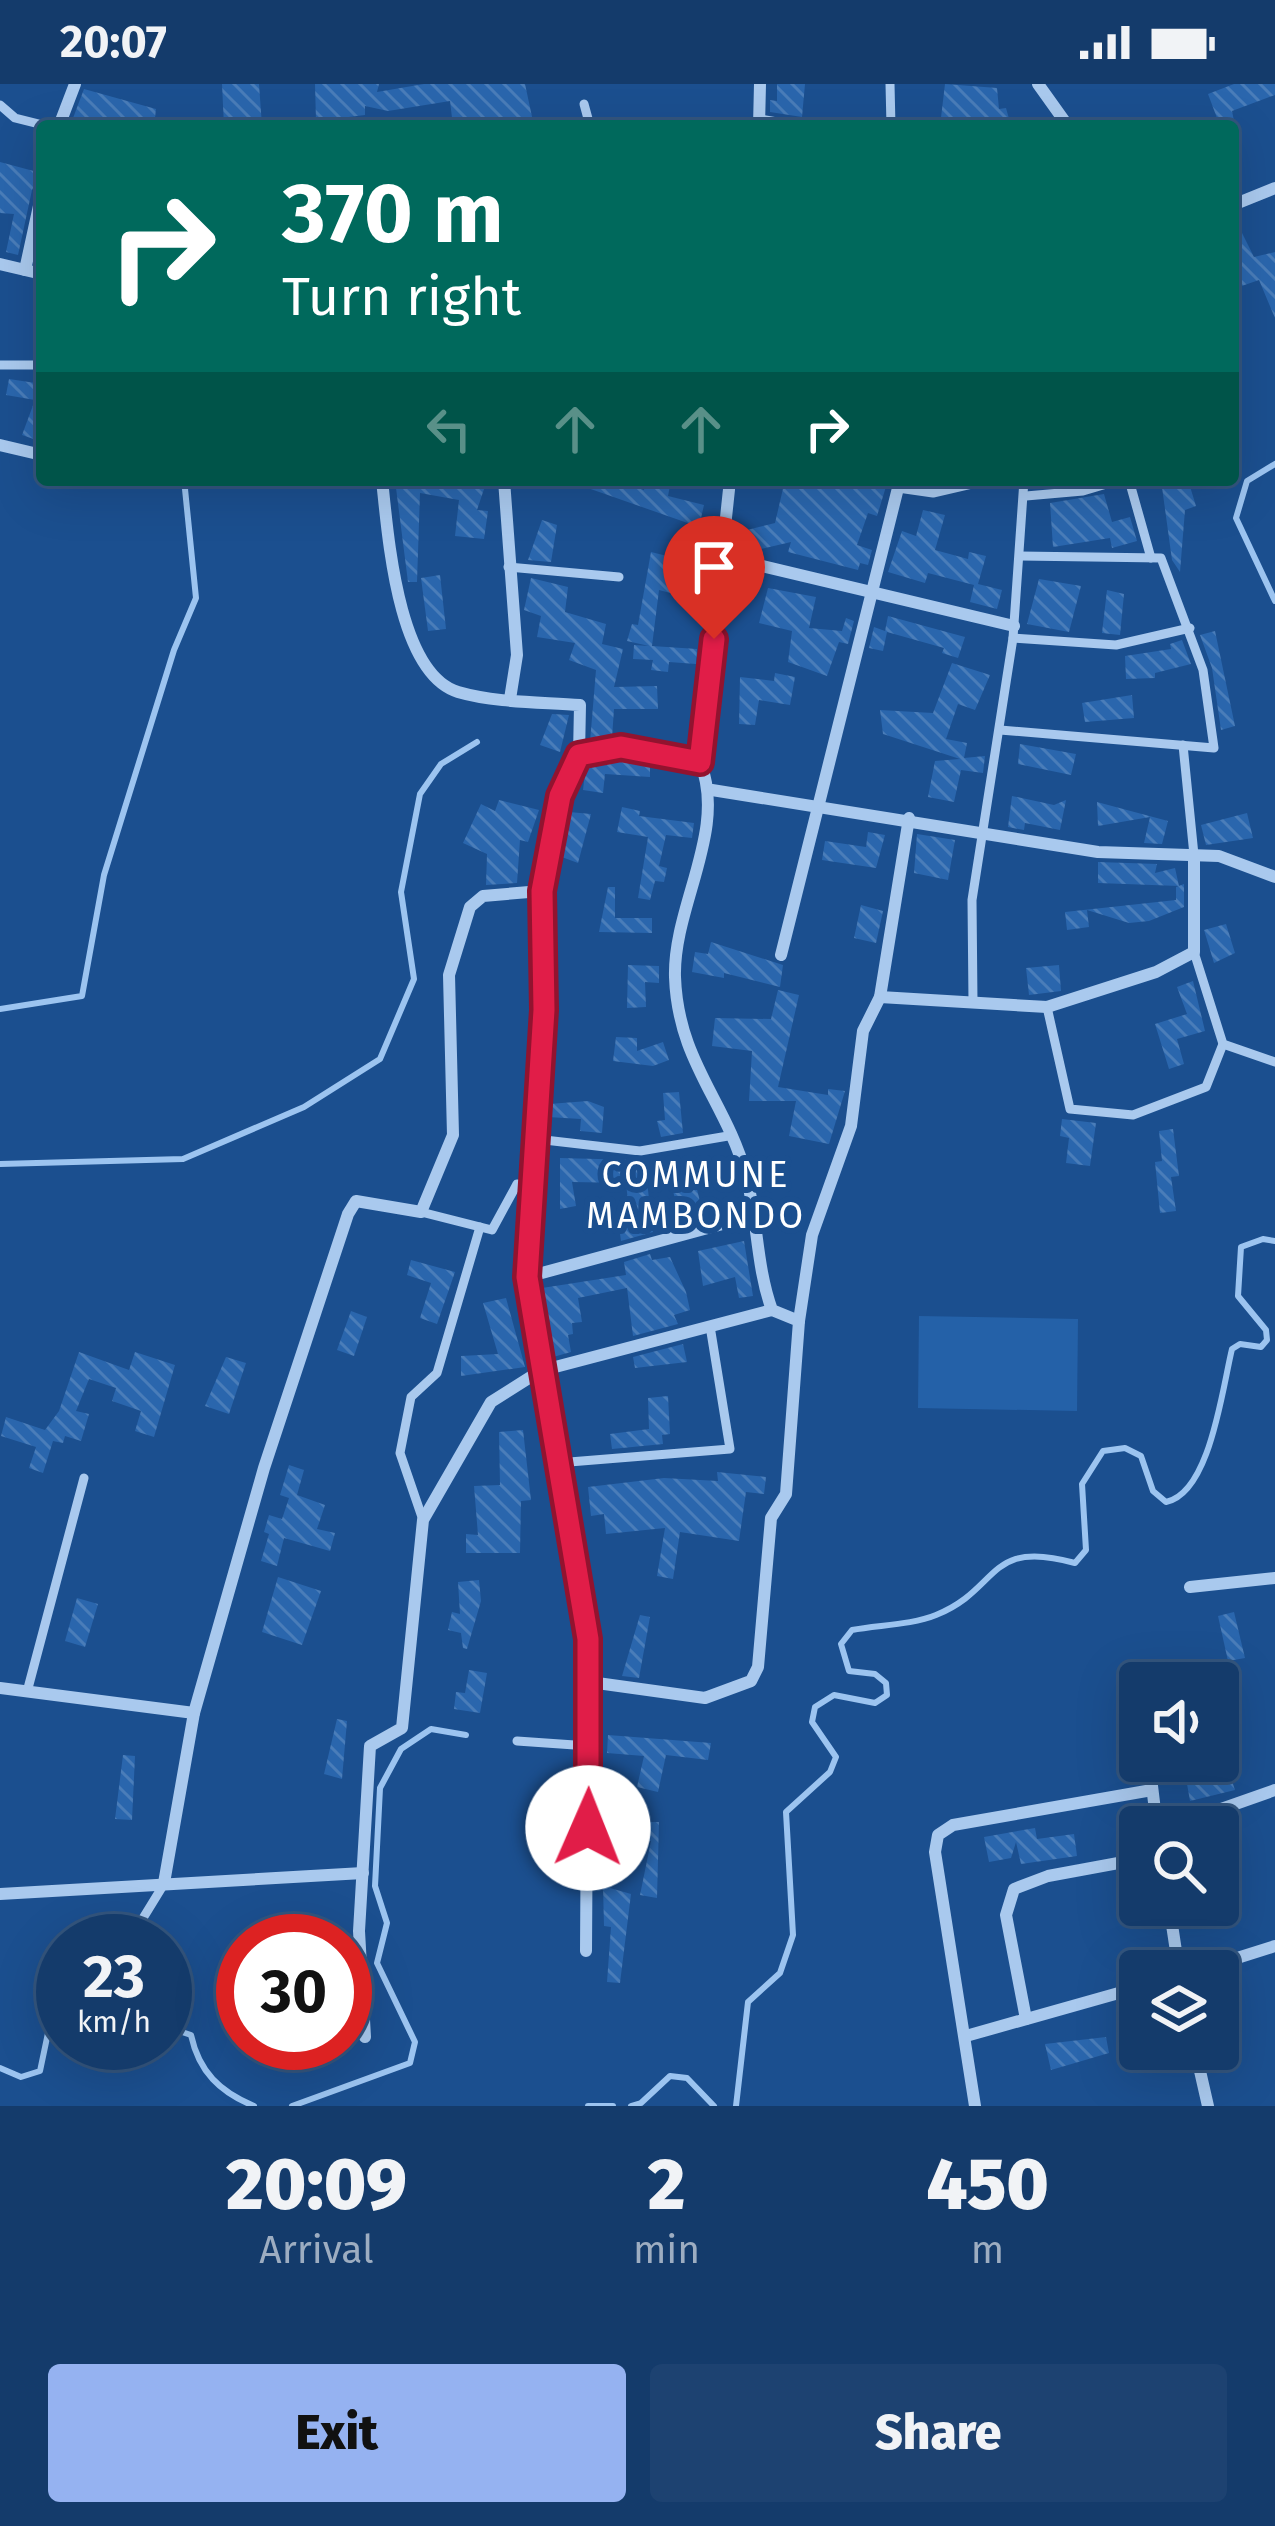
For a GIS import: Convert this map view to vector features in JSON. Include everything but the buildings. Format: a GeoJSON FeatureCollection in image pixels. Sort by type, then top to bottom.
{"type":"FeatureCollection","features":[{"type":"Feature","properties":{"kind":"street"},"geometry":{"type":"LineString","coordinates":[[61,120],[75,84]]}},
{"type":"Feature","properties":{"kind":"street"},"geometry":{"type":"LineString","coordinates":[[760,84],[760,120]]}},
{"type":"Feature","properties":{"kind":"street"},"geometry":{"type":"LineString","coordinates":[[1038,84],[1063,120]]}},
{"type":"Feature","properties":{"kind":"street"},"geometry":{"type":"LineString","coordinates":[[1239,203],[1275,188]]}},
{"type":"Feature","properties":{"kind":"street"},"geometry":{"type":"LineString","coordinates":[[25,270],[36,220]]}},
{"type":"Feature","properties":{"kind":"street"},"geometry":{"type":"LineString","coordinates":[[0,264],[36,273]]}},
{"type":"Feature","properties":{"kind":"street"},"geometry":{"type":"LineString","coordinates":[[0,445],[36,454]]}},
{"type":"Feature","properties":{"kind":"street"},"geometry":{"type":"LineString","coordinates":[[383,486],[401,605],[427,671],[455,692],[580,705],[579,755],[560,796],[542,891],[544,1010],[527,1277],[588,1639],[586,1952]]}},
{"type":"Feature","properties":{"kind":"street"},"geometry":{"type":"LineString","coordinates":[[504,486],[517,655],[510,699]]}},
{"type":"Feature","properties":{"kind":"street"},"geometry":{"type":"LineString","coordinates":[[730,486],[700,762],[712,790],[675,973],[682,1040],[746,1173],[772,1310]]}},
{"type":"Feature","properties":{"kind":"street"},"geometry":{"type":"LineString","coordinates":[[781,955],[898,486]]}},
{"type":"Feature","properties":{"kind":"street"},"geometry":{"type":"LineString","coordinates":[[724,557],[1013,632]]}},
{"type":"Feature","properties":{"kind":"street"},"geometry":{"type":"LineString","coordinates":[[579,755],[621,747],[700,762]]}},
{"type":"Feature","properties":{"kind":"street"},"geometry":{"type":"LineString","coordinates":[[712,790],[1098,852],[1219,856],[1275,878]]}},
{"type":"Feature","properties":{"kind":"street"},"geometry":{"type":"LineString","coordinates":[[590,1682],[705,1698],[752,1681],[758,1667],[770,1518],[786,1494],[799,1321],[812,1235],[851,1126],[863,1031],[880,997],[909,818]]}},
{"type":"Feature","properties":{"kind":"street"},"geometry":{"type":"LineString","coordinates":[[880,997],[1047,1007],[1156,972],[1194,952],[1194,856]]}},
{"type":"Feature","properties":{"kind":"street"},"geometry":{"type":"LineString","coordinates":[[164,1883],[194,1713],[264,1468],[348,1214],[356,1201],[421,1212],[453,1136],[449,975],[470,907],[483,896],[542,891]]}},
{"type":"Feature","properties":{"kind":"street"},"geometry":{"type":"LineString","coordinates":[[527,1277],[752,1216]]}},
{"type":"Feature","properties":{"kind":"street"},"geometry":{"type":"LineString","coordinates":[[360,1914],[370,1745],[402,1728],[424,1520],[491,1402],[540,1371],[710,1326],[772,1310],[799,1321]]}},
{"type":"Feature","properties":{"kind":"street"},"geometry":{"type":"LineString","coordinates":[[1190,1587],[1275,1578]]}},
{"type":"Feature","properties":{"kind":"street"},"geometry":{"type":"LineString","coordinates":[[0,1688],[194,1713]]}},
{"type":"Feature","properties":{"kind":"street"},"geometry":{"type":"LineString","coordinates":[[1151,1782],[1154,1806]]}},
{"type":"Feature","properties":{"kind":"street"},"geometry":{"type":"LineString","coordinates":[[975,2106],[935,1852],[938,1835],[952,1825],[1152,1790]]}},
{"type":"Feature","properties":{"kind":"street"},"geometry":{"type":"LineString","coordinates":[[1229,1806],[1275,1790]]}},
{"type":"Feature","properties":{"kind":"street"},"geometry":{"type":"LineString","coordinates":[[1025,2019],[1006,1915],[1014,1889],[1048,1876],[1119,1863]]}},
{"type":"Feature","properties":{"kind":"street"},"geometry":{"type":"LineString","coordinates":[[0,1894],[363,1873]]}},
{"type":"Feature","properties":{"kind":"street"},"geometry":{"type":"LineString","coordinates":[[1239,1957],[1275,1946]]}},
{"type":"Feature","properties":{"kind":"street"},"geometry":{"type":"LineString","coordinates":[[966,2036],[1119,1993]]}},
{"type":"Feature","properties":{"kind":"street"},"geometry":{"type":"LineString","coordinates":[[1200,2070],[1208,2106]]}},
{"type":"Feature","properties":{"kind":"lane"},"geometry":{"type":"LineString","coordinates":[[890,84],[891,120]]}},
{"type":"Feature","properties":{"kind":"lane"},"geometry":{"type":"LineString","coordinates":[[584,104],[588,120]]}},
{"type":"Feature","properties":{"kind":"lane"},"geometry":{"type":"LineString","coordinates":[[0,105],[15,118],[36,123]]}},
{"type":"Feature","properties":{"kind":"lane"},"geometry":{"type":"LineString","coordinates":[[0,365],[36,365]]}},
{"type":"Feature","properties":{"kind":"lane"},"geometry":{"type":"LineString","coordinates":[[907,486],[933,493],[963,486]]}},
{"type":"Feature","properties":{"kind":"lane"},"geometry":{"type":"LineString","coordinates":[[973,1002],[972,900],[1013,632],[1025,486]]}},
{"type":"Feature","properties":{"kind":"lane"},"geometry":{"type":"LineString","coordinates":[[1026,496],[1102,486]]}},
{"type":"Feature","properties":{"kind":"lane"},"geometry":{"type":"LineString","coordinates":[[1126,486],[1151,558]]}},
{"type":"Feature","properties":{"kind":"lane"},"geometry":{"type":"LineString","coordinates":[[1000,730],[1214,748],[1190,628],[1161,557],[1020,556]]}},
{"type":"Feature","properties":{"kind":"lane"},"geometry":{"type":"LineString","coordinates":[[508,567],[619,577]]}},
{"type":"Feature","properties":{"kind":"lane"},"geometry":{"type":"LineString","coordinates":[[1013,632],[1117,645],[1190,628]]}},
{"type":"Feature","properties":{"kind":"lane"},"geometry":{"type":"LineString","coordinates":[[1184,745],[1194,856]]}},
{"type":"Feature","properties":{"kind":"lane"},"geometry":{"type":"LineString","coordinates":[[1047,1007],[1070,1109],[1133,1115],[1206,1087],[1223,1044],[1194,952]]}},
{"type":"Feature","properties":{"kind":"lane"},"geometry":{"type":"LineString","coordinates":[[1223,1044],[1275,1062]]}},
{"type":"Feature","properties":{"kind":"lane"},"geometry":{"type":"LineString","coordinates":[[536,1139],[640,1151],[728,1136]]}},
{"type":"Feature","properties":{"kind":"lane"},"geometry":{"type":"LineString","coordinates":[[421,1212],[492,1230],[517,1184],[533,1186]]}},
{"type":"Feature","properties":{"kind":"lane"},"geometry":{"type":"LineString","coordinates":[[424,1520],[400,1453],[411,1397],[437,1373],[481,1227]]}},
{"type":"Feature","properties":{"kind":"lane"},"geometry":{"type":"LineString","coordinates":[[556,1463],[730,1449],[710,1326]]}},
{"type":"Feature","properties":{"kind":"lane"},"geometry":{"type":"LineString","coordinates":[[27,1692],[84,1478]]}},
{"type":"Feature","properties":{"kind":"lane"},"geometry":{"type":"LineString","coordinates":[[517,1741],[589,1746]]}},
{"type":"Feature","properties":{"kind":"lane"},"geometry":{"type":"LineString","coordinates":[[145,1914],[164,1883]]}},
{"type":"Feature","properties":{"kind":"shaded area"},"geometry":{"type":"Polygon","coordinates":[[[919,1316],[1078,1319],[1077,1411],[918,1408],[919,1316]]]}},
{"type":"Feature","properties":{"kind":"waterway"},"geometry":{"type":"LineString","coordinates":[[1275,464],[1247,481],[1236,518],[1275,601]]}},
{"type":"Feature","properties":{"kind":"waterway"},"geometry":{"type":"LineString","coordinates":[[0,1009],[82,996],[104,875],[174,650],[196,598],[186,486]]}},
{"type":"Feature","properties":{"kind":"waterway"},"geometry":{"type":"LineString","coordinates":[[0,1164],[183,1159],[304,1107],[380,1059],[414,979],[401,892],[420,794],[441,764],[477,742]]}},
{"type":"Feature","properties":{"kind":"waterway"},"geometry":{"type":"LineString","coordinates":[[736,2106],[748,2002],[780,1973],[793,1935],[786,1812],[830,1772],[836,1757],[812,1722],[815,1707],[834,1695],[875,1703],[887,1695],[886,1683],[875,1674],[849,1671],[841,1644],[852,1630],[936,1615],[1009,1562],[1046,1557],[1075,1563],[1086,1550],[1082,1484],[1103,1451],[1125,1448],[1141,1456],[1153,1491],[1166,1502],[1181,1495],[1212,1438],[1232,1349],[1240,1344],[1261,1347],[1267,1340],[1266,1330],[1238,1296],[1241,1247],[1263,1239],[1275,1241]]}},
{"type":"Feature","properties":{"kind":"waterway"},"geometry":{"type":"LineString","coordinates":[[292,2106],[410,2063],[415,2042],[377,1963],[387,1923],[375,1886],[380,1788],[401,1749],[431,1729],[466,1735]]}},
{"type":"Feature","properties":{"kind":"waterway"},"geometry":{"type":"LineString","coordinates":[[192,2038],[199,2060],[213,2079],[254,2106]]}},
{"type":"Feature","properties":{"kind":"waterway"},"geometry":{"type":"LineString","coordinates":[[0,2068],[21,2077],[40,2070]]}},
{"type":"Feature","properties":{"kind":"waterway"},"geometry":{"type":"LineString","coordinates":[[631,2106],[641,2103],[670,2076],[687,2078],[714,2106]]}},
{"type":"Feature","properties":{"kind":"waterway"},"geometry":{"type":"LineString","coordinates":[[588,2106],[613,2106]]}},
{"type":"Feature","properties":{"kind":"district","name":"COMMUNE MAMBONDO"},"geometry":{"type":"Point","coordinates":[696,1194]}},
{"type":"Feature","properties":{"kind":"route"},"geometry":{"type":"LineString","coordinates":[[588,1828],[588,1639],[527,1277],[544,1010],[542,891],[560,796],[579,755],[621,747],[700,762],[714,639]]}}]}
